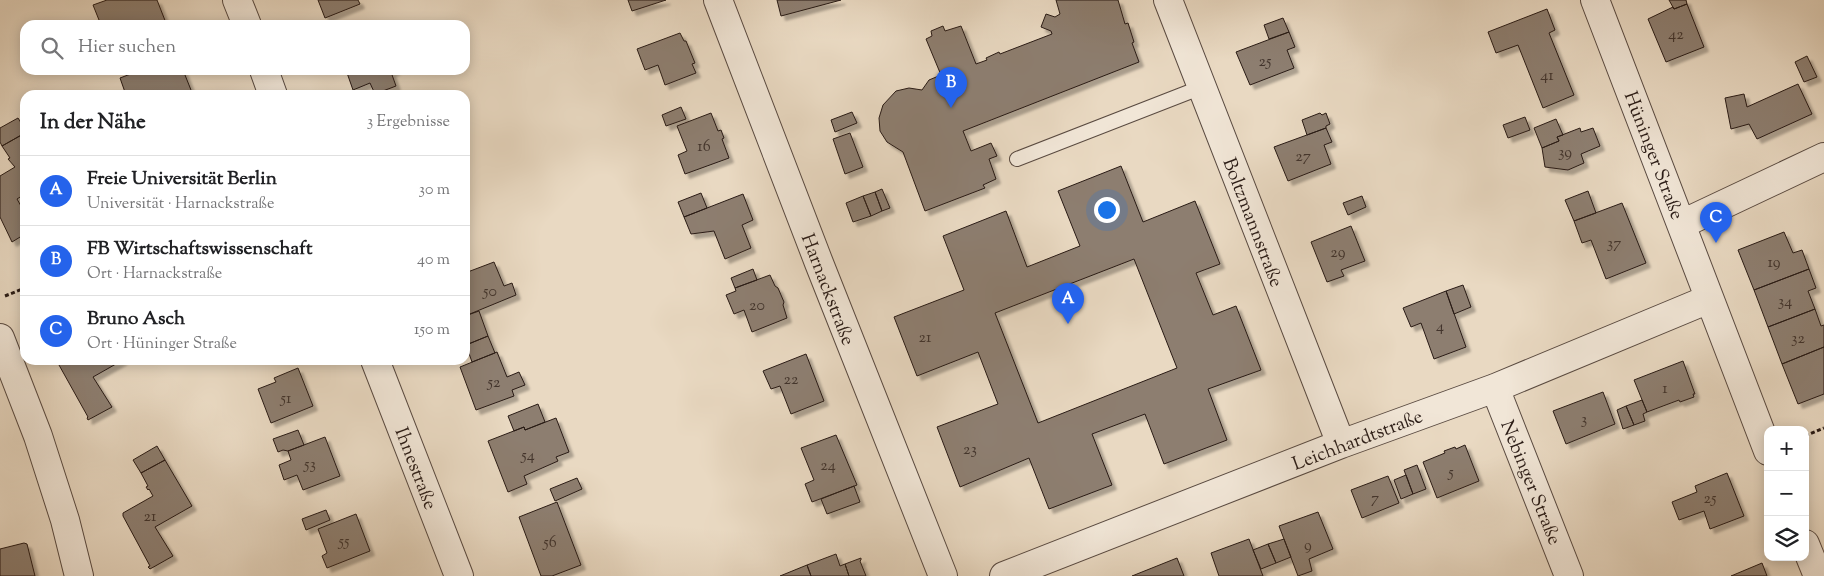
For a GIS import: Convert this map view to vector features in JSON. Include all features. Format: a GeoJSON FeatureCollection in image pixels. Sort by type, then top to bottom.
{"type":"FeatureCollection","features":[{"type":"Feature","properties":{"kind":"street"},"geometry":{"type":"LineString","coordinates":[[237,0],[245,20]]}},
{"type":"Feature","properties":{"kind":"street","name":"Harnackstraße"},"geometry":{"type":"LineString","coordinates":[[718,0],[818,263],[943,576]]}},
{"type":"Feature","properties":{"kind":"street","name":"Boltzmannstraße"},"geometry":{"type":"LineString","coordinates":[[1168,0],[1340,444]]}},
{"type":"Feature","properties":{"kind":"street","name":"Hüninger Straße"},"geometry":{"type":"LineString","coordinates":[[1595,0],[1764,441]]}},
{"type":"Feature","properties":{"kind":"street"},"geometry":{"type":"LineString","coordinates":[[266,75],[271,90]]}},
{"type":"Feature","properties":{"kind":"street"},"geometry":{"type":"LineString","coordinates":[[1682,224],[1824,157]]}},
{"type":"Feature","properties":{"kind":"street","name":"Leichhardtstraße"},"geometry":{"type":"LineString","coordinates":[[1004,576],[1340,444],[1495,388],[1709,299]]}},
{"type":"Feature","properties":{"kind":"street"},"geometry":{"type":"LineString","coordinates":[[0,338],[38,436],[65,520],[79,576]]}},
{"type":"Feature","properties":{"kind":"street","name":"Ihnestraße"},"geometry":{"type":"LineString","coordinates":[[377,365],[459,576]]}},
{"type":"Feature","properties":{"kind":"street","name":"Nebinger Straße"},"geometry":{"type":"LineString","coordinates":[[1495,388],[1569,576]]}},
{"type":"Feature","properties":{"kind":"street"},"geometry":{"type":"LineString","coordinates":[[1809,554],[1818,576]]}},
{"type":"Feature","properties":{"kind":"lane"},"geometry":{"type":"LineString","coordinates":[[1017,159],[1202,86]]}},
{"type":"Feature","properties":{"kind":"path"},"geometry":{"type":"LineString","coordinates":[[6,296],[20,290]]}},
{"type":"Feature","properties":{"kind":"path"},"geometry":{"type":"LineString","coordinates":[[1809,434],[1824,428]]}},
{"type":"Feature","properties":{"kind":"building"},"geometry":{"type":"Polygon","coordinates":[[[107,0],[157,0],[165,20],[99,20],[93,5],[107,0]]]}},
{"type":"Feature","properties":{"kind":"building"},"geometry":{"type":"Polygon","coordinates":[[[318,0],[358,0],[360,4],[325,18],[318,0]]]}},
{"type":"Feature","properties":{"kind":"building"},"geometry":{"type":"Polygon","coordinates":[[[628,0],[666,0],[632,11],[628,0]]]}},
{"type":"Feature","properties":{"kind":"building"},"geometry":{"type":"Polygon","coordinates":[[[777,0],[841,0],[781,16],[777,0]]]}},
{"type":"Feature","properties":{"kind":"building"},"geometry":{"type":"Polygon","coordinates":[[[1056,0],[1118,0],[1125,24],[1128,23],[1134,42],[1132,43],[1139,62],[963,131],[971,151],[991,143],[997,156],[989,159],[996,179],[983,185],[985,188],[925,211],[903,152],[887,142],[880,131],[879,118],[883,105],[896,91],[909,88],[922,90],[929,80],[941,75],[926,39],[932,36],[931,31],[943,26],[945,31],[961,26],[976,64],[987,60],[986,58],[999,52],[1000,54],[1052,34],[1051,31],[1041,27],[1046,14],[1055,17],[1060,14],[1056,0]]]}},
{"type":"Feature","properties":{"kind":"building"},"geometry":{"type":"Polygon","coordinates":[[[1669,0],[1686,0],[1687,4],[1674,9],[1669,0]]]}},
{"type":"Feature","properties":{"kind":"building"},"geometry":{"type":"Polygon","coordinates":[[[1687,4],[1704,47],[1666,62],[1648,19],[1673,7],[1674,9],[1687,4]]]}},
{"type":"Feature","properties":{"kind":"building"},"geometry":{"type":"Polygon","coordinates":[[[1547,9],[1555,30],[1549,33],[1574,95],[1543,108],[1518,45],[1496,53],[1488,32],[1547,9]]]}},
{"type":"Feature","properties":{"kind":"building"},"geometry":{"type":"Polygon","coordinates":[[[1283,18],[1289,32],[1269,39],[1264,25],[1283,18]]]}},
{"type":"Feature","properties":{"kind":"building"},"geometry":{"type":"Polygon","coordinates":[[[1289,32],[1295,47],[1287,50],[1294,68],[1250,85],[1236,52],[1289,32]]]}},
{"type":"Feature","properties":{"kind":"building"},"geometry":{"type":"Polygon","coordinates":[[[680,33],[684,41],[686,41],[695,63],[692,64],[696,73],[665,85],[658,65],[645,70],[637,49],[680,33]]]}},
{"type":"Feature","properties":{"kind":"building"},"geometry":{"type":"Polygon","coordinates":[[[1807,56],[1817,77],[1804,82],[1795,62],[1807,56]]]}},
{"type":"Feature","properties":{"kind":"building"},"geometry":{"type":"Polygon","coordinates":[[[128,75],[185,75],[191,90],[124,90],[120,78],[128,75]]]}},
{"type":"Feature","properties":{"kind":"building"},"geometry":{"type":"Polygon","coordinates":[[[348,75],[392,75],[396,86],[386,90],[373,90],[370,83],[353,90],[348,75]]]}},
{"type":"Feature","properties":{"kind":"building"},"geometry":{"type":"Polygon","coordinates":[[[1798,84],[1812,114],[1757,139],[1749,124],[1731,129],[1725,98],[1744,94],[1747,107],[1798,84]]]}},
{"type":"Feature","properties":{"kind":"building"},"geometry":{"type":"Polygon","coordinates":[[[681,107],[686,119],[666,126],[662,115],[681,107]]]}},
{"type":"Feature","properties":{"kind":"building"},"geometry":{"type":"Polygon","coordinates":[[[852,112],[857,123],[835,132],[831,120],[852,112]]]}},
{"type":"Feature","properties":{"kind":"building"},"geometry":{"type":"Polygon","coordinates":[[[711,113],[718,131],[721,130],[724,138],[722,139],[729,158],[685,174],[678,155],[687,151],[677,126],[711,113]]]}},
{"type":"Feature","properties":{"kind":"building"},"geometry":{"type":"Polygon","coordinates":[[[1320,113],[1322,115],[1326,113],[1330,124],[1326,128],[1307,135],[1302,120],[1320,113]]]}},
{"type":"Feature","properties":{"kind":"building"},"geometry":{"type":"Polygon","coordinates":[[[1525,117],[1530,130],[1508,138],[1503,125],[1525,117]]]}},
{"type":"Feature","properties":{"kind":"building"},"geometry":{"type":"Polygon","coordinates":[[[18,118],[20,121],[20,136],[2,146],[0,142],[0,128],[18,118]]]}},
{"type":"Feature","properties":{"kind":"building"},"geometry":{"type":"Polygon","coordinates":[[[1556,119],[1563,135],[1557,137],[1559,141],[1542,148],[1534,128],[1556,119]]]}},
{"type":"Feature","properties":{"kind":"building"},"geometry":{"type":"Polygon","coordinates":[[[1326,128],[1332,142],[1324,145],[1331,164],[1288,181],[1274,147],[1326,128]]]}},
{"type":"Feature","properties":{"kind":"building"},"geometry":{"type":"Polygon","coordinates":[[[1580,128],[1581,132],[1593,128],[1600,146],[1581,154],[1584,163],[1568,170],[1545,167],[1542,148],[1559,141],[1557,137],[1580,128]]]}},
{"type":"Feature","properties":{"kind":"building"},"geometry":{"type":"Polygon","coordinates":[[[850,133],[863,167],[845,174],[833,139],[850,133]]]}},
{"type":"Feature","properties":{"kind":"building"},"geometry":{"type":"Polygon","coordinates":[[[20,136],[20,197],[17,199],[20,204],[20,237],[12,242],[0,217],[0,176],[15,167],[8,159],[10,158],[2,146],[20,136]]]}},
{"type":"Feature","properties":{"kind":"building"},"geometry":{"type":"Polygon","coordinates":[[[1121,166],[1143,222],[1195,201],[1220,264],[1196,273],[1213,315],[1236,306],[1261,370],[1208,389],[1227,440],[1164,464],[1145,414],[1092,434],[1112,485],[1049,509],[1029,458],[960,487],[937,427],[998,404],[978,352],[917,376],[894,317],[964,290],[943,236],[1006,211],[1027,267],[1080,246],[1058,191],[1121,166]],[[1134,259],[995,313],[1038,423],[1177,368],[1134,259]]]}},
{"type":"Feature","properties":{"kind":"building"},"geometry":{"type":"Polygon","coordinates":[[[882,189],[890,208],[882,211],[875,192],[882,189]]]}},
{"type":"Feature","properties":{"kind":"building"},"geometry":{"type":"Polygon","coordinates":[[[1588,191],[1596,213],[1574,221],[1565,200],[1588,191]]]}},
{"type":"Feature","properties":{"kind":"building"},"geometry":{"type":"Polygon","coordinates":[[[875,192],[882,211],[871,216],[863,196],[875,192]]]}},
{"type":"Feature","properties":{"kind":"building"},"geometry":{"type":"Polygon","coordinates":[[[701,193],[707,208],[684,217],[678,202],[701,193]]]}},
{"type":"Feature","properties":{"kind":"building"},"geometry":{"type":"Polygon","coordinates":[[[743,194],[753,220],[742,225],[751,248],[725,259],[714,231],[691,234],[684,217],[743,194]]]}},
{"type":"Feature","properties":{"kind":"building"},"geometry":{"type":"Polygon","coordinates":[[[863,196],[871,216],[853,222],[846,203],[863,196]]]}},
{"type":"Feature","properties":{"kind":"building"},"geometry":{"type":"Polygon","coordinates":[[[1362,196],[1366,207],[1348,215],[1343,203],[1362,196]]]}},
{"type":"Feature","properties":{"kind":"building"},"geometry":{"type":"Polygon","coordinates":[[[1622,203],[1646,263],[1606,279],[1591,240],[1582,243],[1574,221],[1622,203]]]}},
{"type":"Feature","properties":{"kind":"building"},"geometry":{"type":"Polygon","coordinates":[[[1351,226],[1365,261],[1341,270],[1344,276],[1327,282],[1311,242],[1351,226]]]}},
{"type":"Feature","properties":{"kind":"building"},"geometry":{"type":"Polygon","coordinates":[[[1784,232],[1793,253],[1802,250],[1809,269],[1754,290],[1738,250],[1784,232]]]}},
{"type":"Feature","properties":{"kind":"building"},"geometry":{"type":"Polygon","coordinates":[[[494,262],[504,286],[512,283],[516,295],[470,314],[470,271],[494,262]]]}},
{"type":"Feature","properties":{"kind":"building"},"geometry":{"type":"Polygon","coordinates":[[[753,269],[757,280],[735,288],[731,278],[753,269]]]}},
{"type":"Feature","properties":{"kind":"building"},"geometry":{"type":"Polygon","coordinates":[[[1809,269],[1816,288],[1808,291],[1815,309],[1768,327],[1754,290],[1809,269]]]}},
{"type":"Feature","properties":{"kind":"building"},"geometry":{"type":"Polygon","coordinates":[[[770,275],[784,302],[783,305],[787,318],[752,332],[744,310],[734,314],[726,295],[736,291],[735,288],[770,275]]]}},
{"type":"Feature","properties":{"kind":"building"},"geometry":{"type":"Polygon","coordinates":[[[1463,285],[1471,307],[1454,314],[1446,291],[1463,285]]]}},
{"type":"Feature","properties":{"kind":"building"},"geometry":{"type":"Polygon","coordinates":[[[1446,291],[1466,347],[1434,359],[1421,323],[1411,327],[1403,308],[1446,291]]]}},
{"type":"Feature","properties":{"kind":"building"},"geometry":{"type":"Polygon","coordinates":[[[1815,309],[1821,326],[1824,325],[1824,347],[1782,364],[1768,327],[1815,309]]]}},
{"type":"Feature","properties":{"kind":"building"},"geometry":{"type":"Polygon","coordinates":[[[479,311],[488,336],[470,343],[470,314],[479,311]]]}},
{"type":"Feature","properties":{"kind":"building"},"geometry":{"type":"Polygon","coordinates":[[[488,336],[495,353],[472,362],[470,343],[488,336]]]}},
{"type":"Feature","properties":{"kind":"building"},"geometry":{"type":"Polygon","coordinates":[[[1824,347],[1824,394],[1798,404],[1782,364],[1824,347]]]}},
{"type":"Feature","properties":{"kind":"building"},"geometry":{"type":"Polygon","coordinates":[[[497,352],[507,377],[519,372],[525,385],[512,390],[514,396],[476,410],[460,367],[470,365],[470,363],[497,352]]]}},
{"type":"Feature","properties":{"kind":"building"},"geometry":{"type":"Polygon","coordinates":[[[806,354],[824,401],[791,414],[780,386],[771,389],[763,371],[806,354]]]}},
{"type":"Feature","properties":{"kind":"building"},"geometry":{"type":"Polygon","coordinates":[[[1683,361],[1695,394],[1693,394],[1694,397],[1680,402],[1679,400],[1647,412],[1634,380],[1683,361]]]}},
{"type":"Feature","properties":{"kind":"building"},"geometry":{"type":"Polygon","coordinates":[[[59,365],[114,365],[93,377],[112,407],[88,420],[59,365]]]}},
{"type":"Feature","properties":{"kind":"building"},"geometry":{"type":"Polygon","coordinates":[[[298,368],[313,406],[271,423],[258,389],[276,382],[274,378],[298,368]]]}},
{"type":"Feature","properties":{"kind":"building"},"geometry":{"type":"Polygon","coordinates":[[[1603,392],[1615,424],[1566,444],[1553,411],[1603,392]]]}},
{"type":"Feature","properties":{"kind":"building"},"geometry":{"type":"Polygon","coordinates":[[[1642,400],[1647,412],[1643,414],[1645,421],[1634,425],[1626,406],[1642,400]]]}},
{"type":"Feature","properties":{"kind":"building"},"geometry":{"type":"Polygon","coordinates":[[[538,404],[545,422],[525,430],[524,427],[514,431],[508,416],[538,404]]]}},
{"type":"Feature","properties":{"kind":"building"},"geometry":{"type":"Polygon","coordinates":[[[1626,406],[1634,425],[1623,429],[1617,410],[1626,406]]]}},
{"type":"Feature","properties":{"kind":"building"},"geometry":{"type":"Polygon","coordinates":[[[556,418],[569,452],[556,457],[558,461],[524,476],[527,484],[508,492],[488,441],[524,427],[525,430],[556,418]]]}},
{"type":"Feature","properties":{"kind":"building"},"geometry":{"type":"Polygon","coordinates":[[[298,430],[304,445],[288,451],[278,452],[273,439],[298,430]]]}},
{"type":"Feature","properties":{"kind":"building"},"geometry":{"type":"Polygon","coordinates":[[[836,435],[857,485],[812,502],[805,484],[814,480],[801,448],[836,435]]]}},
{"type":"Feature","properties":{"kind":"building"},"geometry":{"type":"Polygon","coordinates":[[[325,437],[340,476],[303,490],[297,475],[284,480],[279,465],[291,460],[288,451],[325,437]]]}},
{"type":"Feature","properties":{"kind":"building"},"geometry":{"type":"Polygon","coordinates":[[[1465,445],[1479,481],[1437,498],[1423,462],[1445,453],[1444,451],[1465,445]]]}},
{"type":"Feature","properties":{"kind":"building"},"geometry":{"type":"Polygon","coordinates":[[[157,446],[165,460],[141,473],[133,460],[157,446]]]}},
{"type":"Feature","properties":{"kind":"building"},"geometry":{"type":"Polygon","coordinates":[[[165,460],[192,506],[155,527],[173,556],[150,569],[123,513],[153,496],[146,487],[148,486],[141,473],[165,460]]]}},
{"type":"Feature","properties":{"kind":"building"},"geometry":{"type":"Polygon","coordinates":[[[1417,465],[1426,489],[1413,494],[1404,470],[1417,465]]]}},
{"type":"Feature","properties":{"kind":"building"},"geometry":{"type":"Polygon","coordinates":[[[1727,473],[1744,516],[1710,529],[1704,511],[1679,520],[1672,502],[1697,492],[1695,486],[1727,473]]]}},
{"type":"Feature","properties":{"kind":"building"},"geometry":{"type":"Polygon","coordinates":[[[1406,475],[1413,494],[1401,499],[1394,480],[1406,475]]]}},
{"type":"Feature","properties":{"kind":"building"},"geometry":{"type":"Polygon","coordinates":[[[1388,476],[1399,503],[1362,518],[1351,490],[1388,476]]]}},
{"type":"Feature","properties":{"kind":"building"},"geometry":{"type":"Polygon","coordinates":[[[577,478],[582,489],[555,501],[550,489],[577,478]]]}},
{"type":"Feature","properties":{"kind":"building"},"geometry":{"type":"Polygon","coordinates":[[[854,486],[860,502],[827,514],[821,499],[854,486]]]}},
{"type":"Feature","properties":{"kind":"building"},"geometry":{"type":"Polygon","coordinates":[[[557,502],[581,565],[552,576],[541,576],[519,517],[557,502]]]}},
{"type":"Feature","properties":{"kind":"building"},"geometry":{"type":"Polygon","coordinates":[[[326,510],[330,520],[306,530],[302,519],[326,510]]]}},
{"type":"Feature","properties":{"kind":"building"},"geometry":{"type":"Polygon","coordinates":[[[1318,512],[1333,549],[1309,559],[1312,571],[1298,576],[1279,526],[1318,512]]]}},
{"type":"Feature","properties":{"kind":"building"},"geometry":{"type":"Polygon","coordinates":[[[356,514],[370,551],[327,568],[322,556],[327,553],[318,529],[356,514]]]}},
{"type":"Feature","properties":{"kind":"building"},"geometry":{"type":"Polygon","coordinates":[[[1249,539],[1263,576],[1219,576],[1211,553],[1249,539]]]}},
{"type":"Feature","properties":{"kind":"building"},"geometry":{"type":"Polygon","coordinates":[[[1284,539],[1291,557],[1276,563],[1268,544],[1284,539]]]}},
{"type":"Feature","properties":{"kind":"building"},"geometry":{"type":"Polygon","coordinates":[[[24,543],[27,544],[35,576],[0,576],[0,549],[24,543]]]}},
{"type":"Feature","properties":{"kind":"building"},"geometry":{"type":"Polygon","coordinates":[[[1268,544],[1276,563],[1261,569],[1253,550],[1268,544]]]}},
{"type":"Feature","properties":{"kind":"building"},"geometry":{"type":"Polygon","coordinates":[[[836,554],[840,566],[845,564],[849,576],[811,576],[807,565],[836,554]]]}},
{"type":"Feature","properties":{"kind":"building"},"geometry":{"type":"Polygon","coordinates":[[[861,558],[860,561],[866,576],[849,576],[845,564],[861,558]]]}},
{"type":"Feature","properties":{"kind":"building"},"geometry":{"type":"Polygon","coordinates":[[[1177,558],[1184,576],[1132,576],[1177,558]]]}},
{"type":"Feature","properties":{"kind":"building"},"geometry":{"type":"Polygon","coordinates":[[[1762,563],[1767,576],[1731,576],[1762,563]]]}},
{"type":"Feature","properties":{"kind":"building"},"geometry":{"type":"Polygon","coordinates":[[[807,565],[811,576],[780,576],[807,565]]]}},
{"type":"Feature","properties":{"kind":"place","name":"FB Wirtschaftswissenschaft"},"geometry":{"type":"Point","coordinates":[951,108]}},
{"type":"Feature","properties":{"kind":"place","name":"Bruno Asch"},"geometry":{"type":"Point","coordinates":[1716,243]}},
{"type":"Feature","properties":{"kind":"place","name":"Freie Universität Berlin"},"geometry":{"type":"Point","coordinates":[1068,324]}}]}
